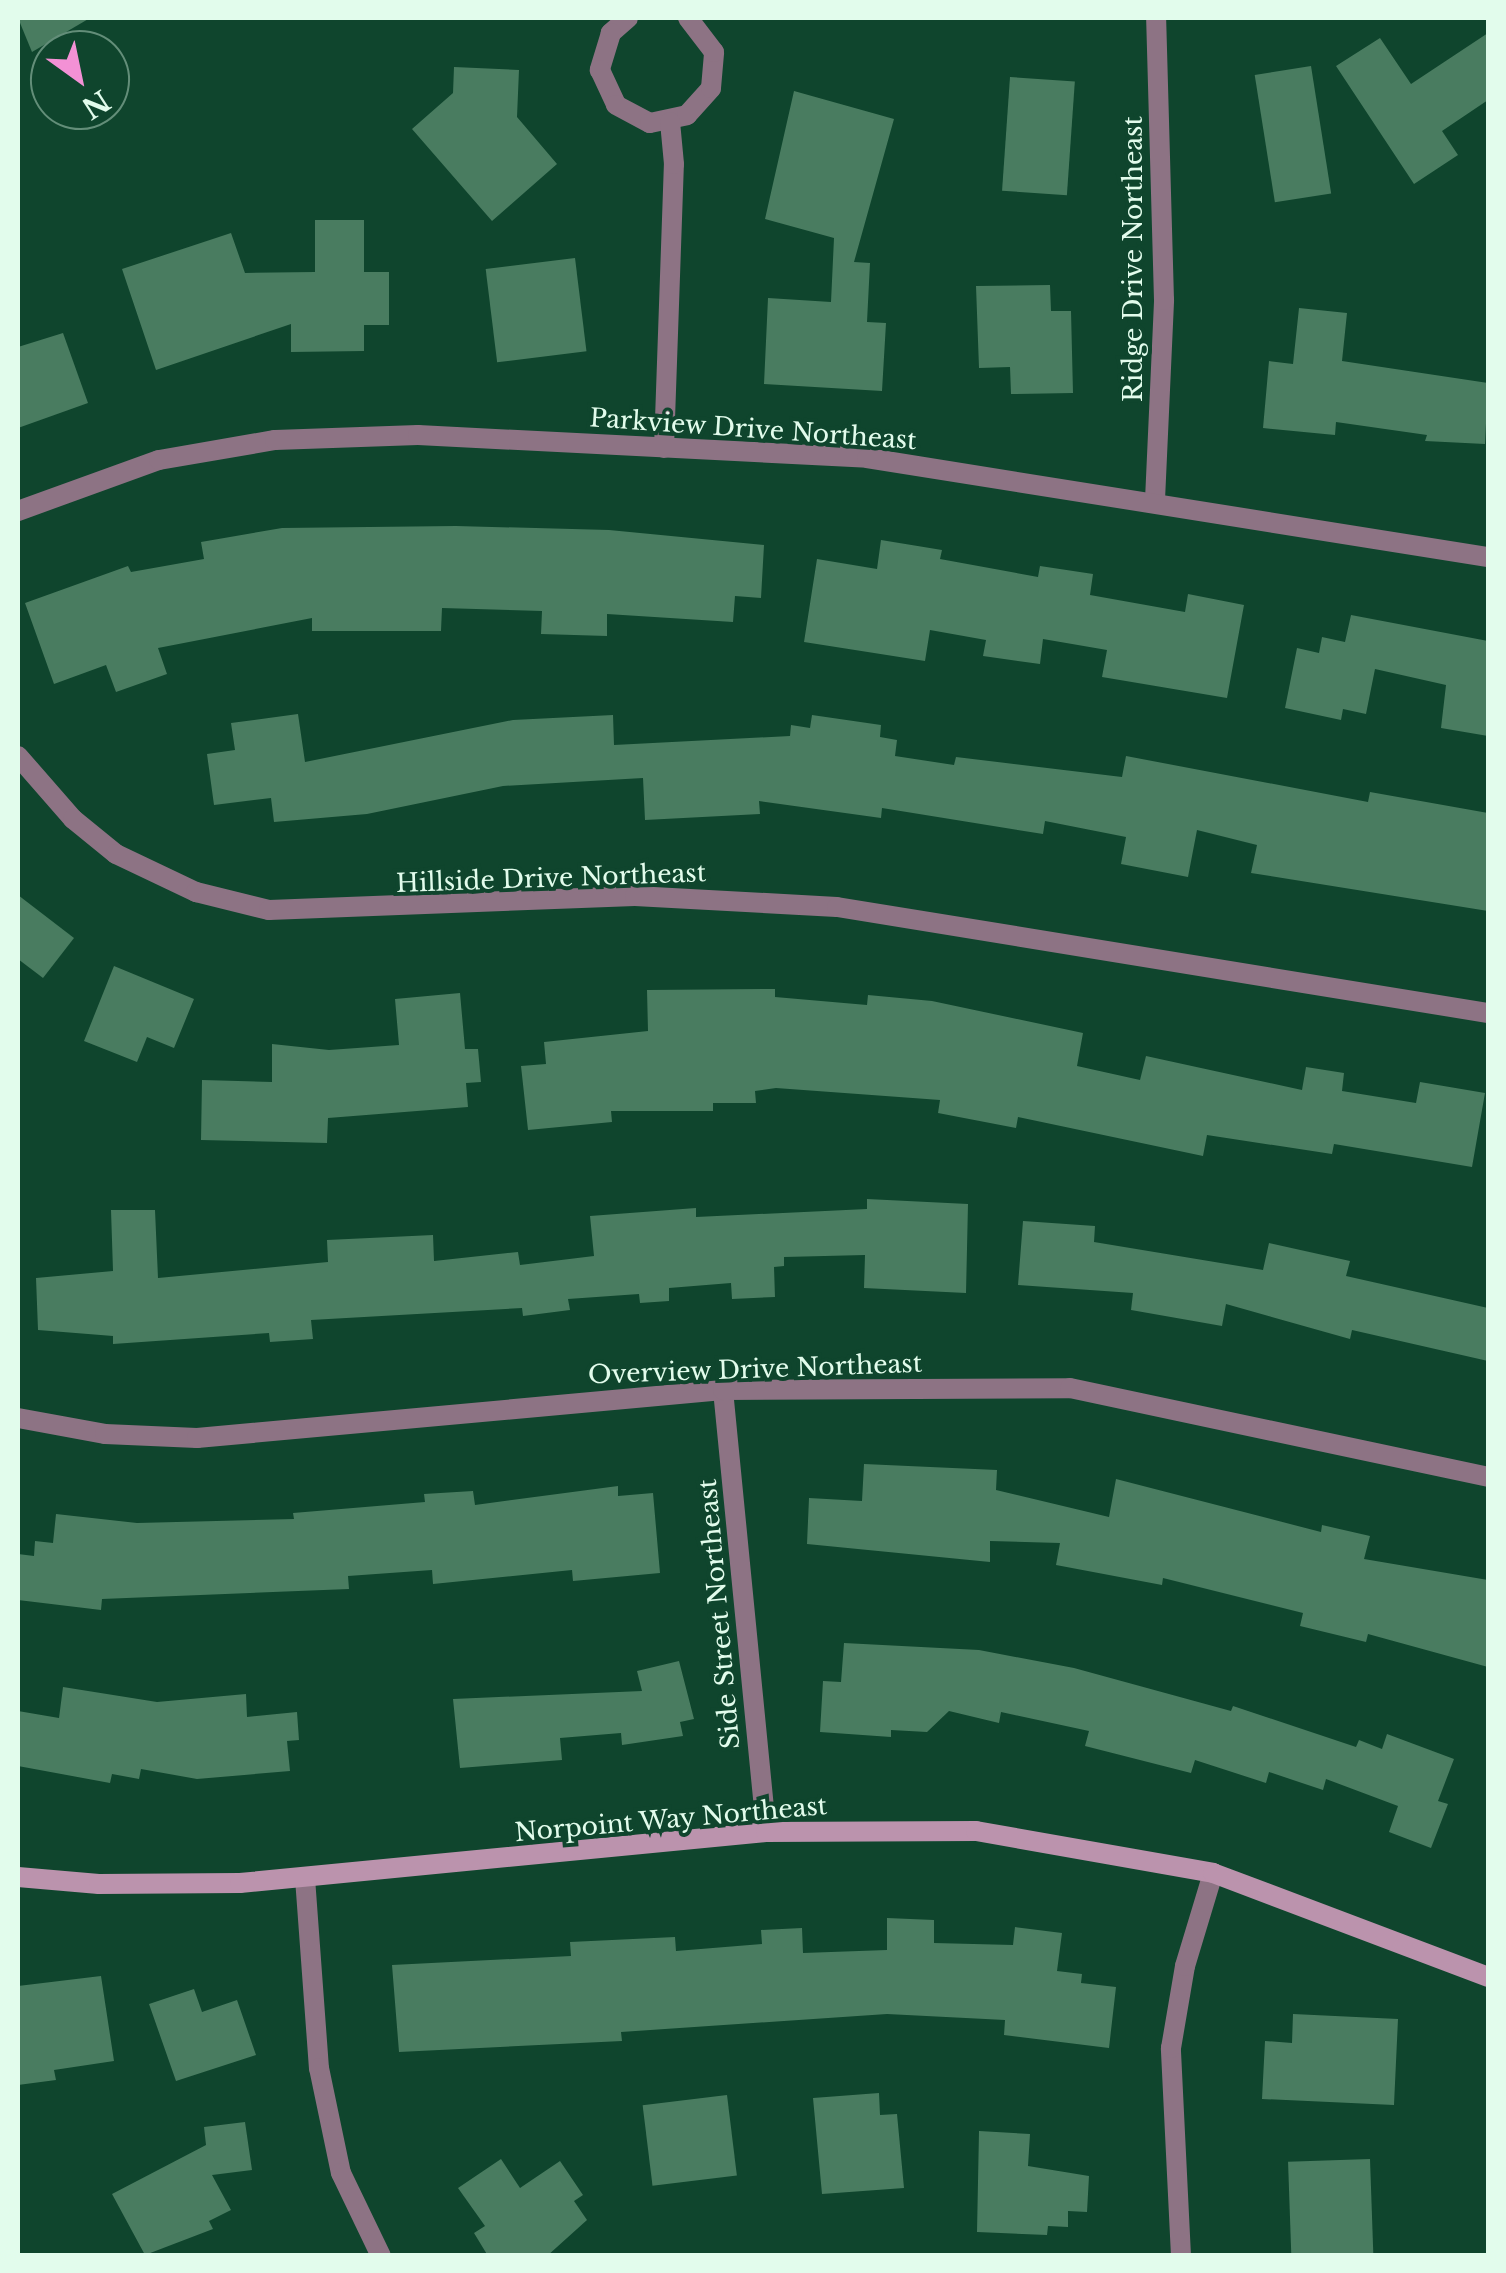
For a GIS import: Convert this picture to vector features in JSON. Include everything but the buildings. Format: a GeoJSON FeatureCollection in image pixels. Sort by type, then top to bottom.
{"type":"FeatureCollection","features":[{"type":"Feature","properties":{"kind":"street"},"geometry":{"type":"LineString","coordinates":[[628,18],[602,50],[605,89],[632,117],[670,122],[701,104],[715,70],[707,36],[688,18]]}},
{"type":"Feature","properties":{"kind":"street","name":"Ridge Drive Northeast"},"geometry":{"type":"LineString","coordinates":[[1156,18],[1164,300],[1156,500]]}},
{"type":"Feature","properties":{"kind":"street"},"geometry":{"type":"LineString","coordinates":[[664,448],[674,164],[670,122]]}},
{"type":"Feature","properties":{"kind":"street","name":"Parkview Drive Northeast"},"geometry":{"type":"LineString","coordinates":[[18,511],[158,460],[275,440],[418,435],[867,458],[1156,500],[1488,557]]}},
{"type":"Feature","properties":{"kind":"street","name":"Hillside Drive Northeast"},"geometry":{"type":"LineString","coordinates":[[18,756],[73,819],[116,854],[196,892],[269,910],[635,896],[837,907],[1488,1013]]}},
{"type":"Feature","properties":{"kind":"street","name":"Overview Drive Northeast"},"geometry":{"type":"LineString","coordinates":[[18,1418],[105,1434],[197,1438],[724,1390],[1070,1388],[1488,1477]]}},
{"type":"Feature","properties":{"kind":"street","name":"Side Street Northeast"},"geometry":{"type":"LineString","coordinates":[[724,1390],[766,1832]]}},
{"type":"Feature","properties":{"kind":"street","name":"Norpoint Way Northeast"},"geometry":{"type":"LineString","coordinates":[[18,1877],[98,1884],[305,1878],[766,1832],[976,1830],[1214,1873],[1488,1977]]}},
{"type":"Feature","properties":{"kind":"street"},"geometry":{"type":"LineString","coordinates":[[1180,2256],[1171,2048],[1185,1966],[1214,1873]]}},
{"type":"Feature","properties":{"kind":"street"},"geometry":{"type":"LineString","coordinates":[[305,1878],[319,2068],[341,2173],[381,2256]]}}]}
